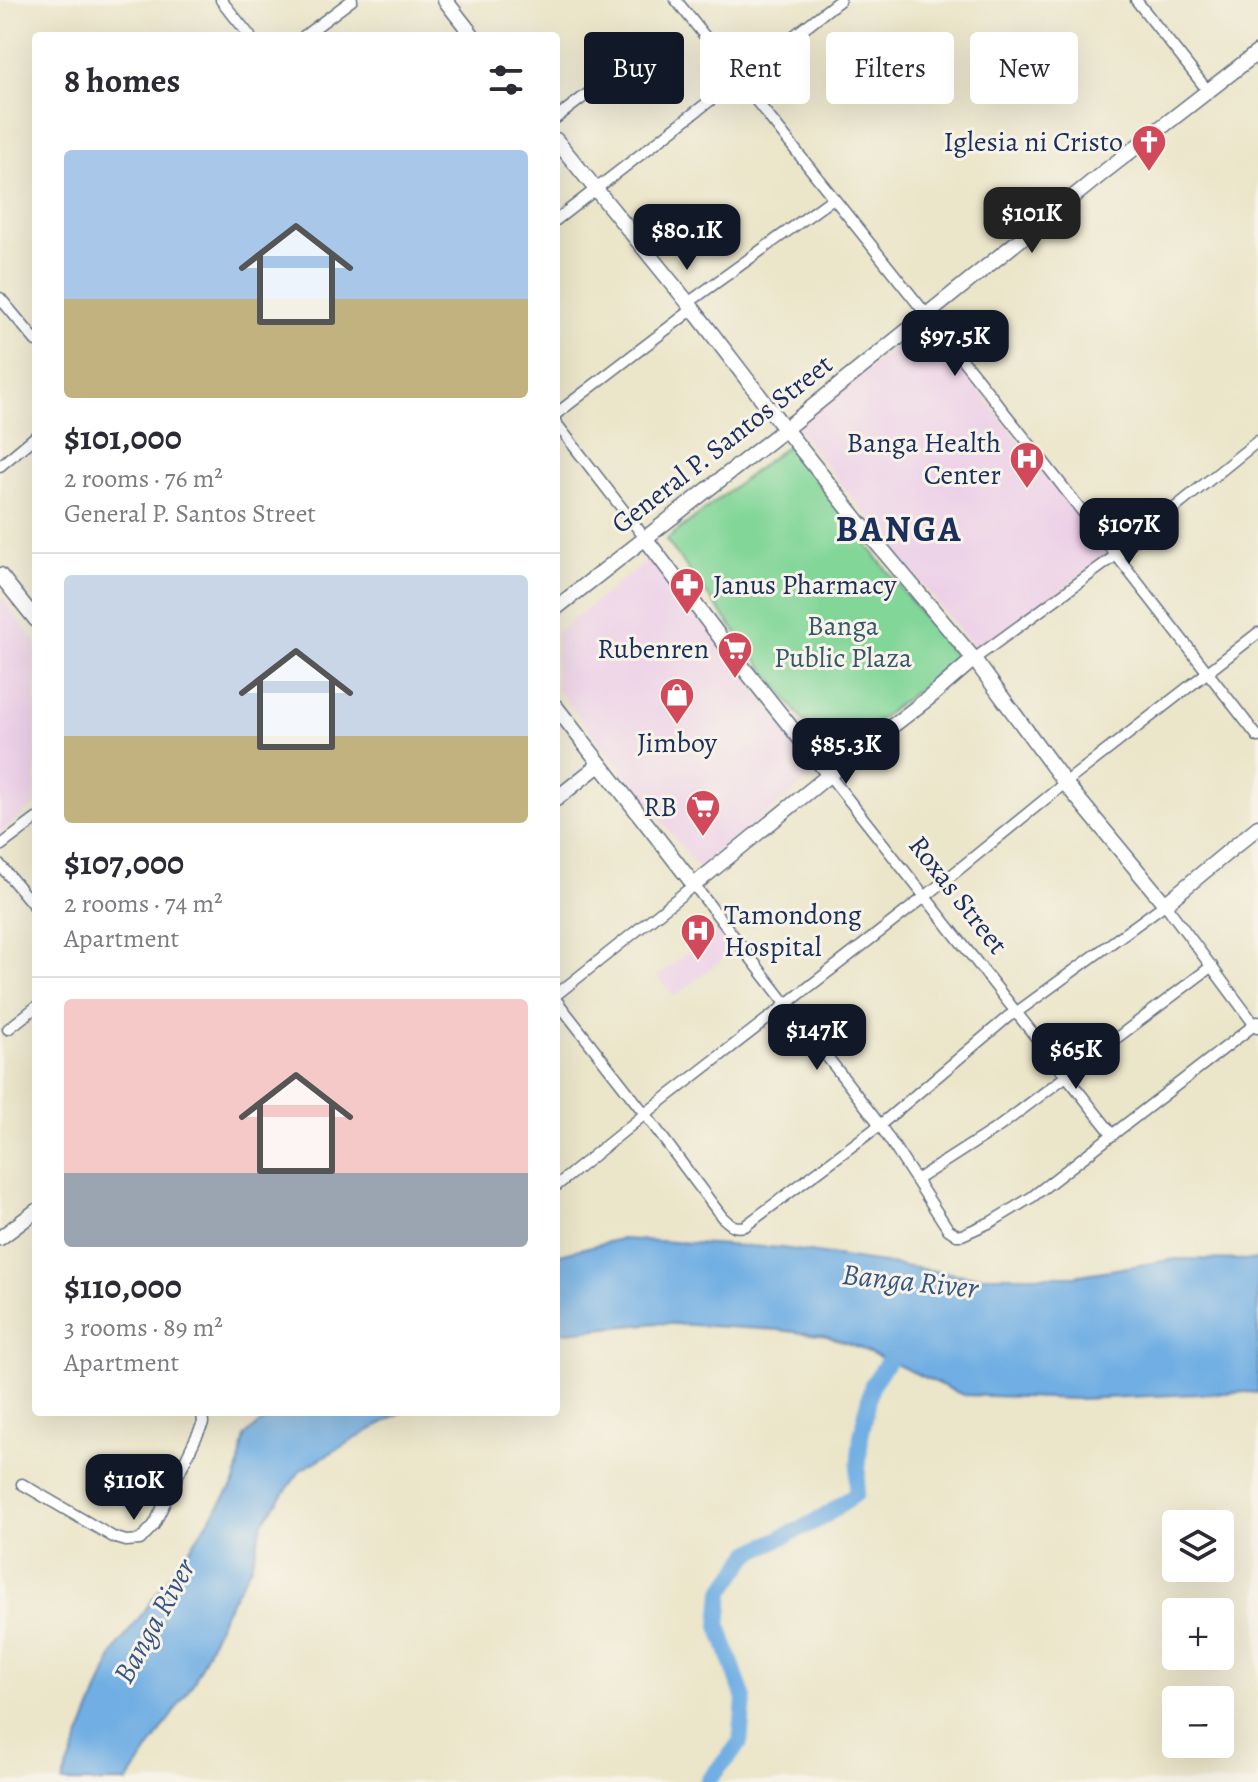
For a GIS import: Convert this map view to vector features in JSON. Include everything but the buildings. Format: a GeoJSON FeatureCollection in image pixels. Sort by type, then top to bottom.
{"type":"FeatureCollection","features":[{"type":"Feature","properties":{"kind":"street"},"geometry":{"type":"LineString","coordinates":[[221,0],[247,32]]}},
{"type":"Feature","properties":{"kind":"street"},"geometry":{"type":"LineString","coordinates":[[309,32],[352,0]]}},
{"type":"Feature","properties":{"kind":"street"},"geometry":{"type":"LineString","coordinates":[[445,0],[470,32]]}},
{"type":"Feature","properties":{"kind":"street"},"geometry":{"type":"LineString","coordinates":[[676,0],[702,32]]}},
{"type":"Feature","properties":{"kind":"street"},"geometry":{"type":"LineString","coordinates":[[799,32],[840,0]]}},
{"type":"Feature","properties":{"kind":"street"},"geometry":{"type":"LineString","coordinates":[[1136,0],[1208,91]]}},
{"type":"Feature","properties":{"kind":"street","name":"General P. Santos Street"},"geometry":{"type":"LineString","coordinates":[[560,605],[1258,52]]}},
{"type":"Feature","properties":{"kind":"street"},"geometry":{"type":"LineString","coordinates":[[560,115],[584,97]]}},
{"type":"Feature","properties":{"kind":"street"},"geometry":{"type":"LineString","coordinates":[[560,217],[707,104]]}},
{"type":"Feature","properties":{"kind":"street"},"geometry":{"type":"LineString","coordinates":[[758,104],[1258,737]]}},
{"type":"Feature","properties":{"kind":"street"},"geometry":{"type":"LineString","coordinates":[[560,145],[869,534],[974,659],[1065,783],[1165,904],[1257,1025],[1032,1197],[991,1222],[962,1235],[952,1233],[880,1125],[560,712]]}},
{"type":"Feature","properties":{"kind":"street"},"geometry":{"type":"LineString","coordinates":[[560,411],[690,306],[832,199]]}},
{"type":"Feature","properties":{"kind":"street"},"geometry":{"type":"LineString","coordinates":[[0,298],[32,336]]}},
{"type":"Feature","properties":{"kind":"street","name":"Roxas Street"},"geometry":{"type":"LineString","coordinates":[[560,428],[738,661],[1113,1135]]}},
{"type":"Feature","properties":{"kind":"street"},"geometry":{"type":"LineString","coordinates":[[0,466],[32,439]]}},
{"type":"Feature","properties":{"kind":"street"},"geometry":{"type":"LineString","coordinates":[[560,995],[974,659],[1256,448]]}},
{"type":"Feature","properties":{"kind":"street"},"geometry":{"type":"LineString","coordinates":[[0,575],[32,615]]}},
{"type":"Feature","properties":{"kind":"street"},"geometry":{"type":"LineString","coordinates":[[560,1183],[1258,633]]}},
{"type":"Feature","properties":{"kind":"street"},"geometry":{"type":"LineString","coordinates":[[560,796],[600,764]]}},
{"type":"Feature","properties":{"kind":"street"},"geometry":{"type":"LineString","coordinates":[[0,846],[32,822]]}},
{"type":"Feature","properties":{"kind":"street"},"geometry":{"type":"LineString","coordinates":[[560,1003],[722,1217],[739,1228],[880,1125],[1009,1016],[1165,904],[1258,827]]}},
{"type":"Feature","properties":{"kind":"street"},"geometry":{"type":"LineString","coordinates":[[0,865],[32,903]]}},
{"type":"Feature","properties":{"kind":"street"},"geometry":{"type":"LineString","coordinates":[[916,1180],[1000,1126],[1212,966]]}},
{"type":"Feature","properties":{"kind":"street"},"geometry":{"type":"LineString","coordinates":[[8,1029],[32,1010]]}},
{"type":"Feature","properties":{"kind":"street"},"geometry":{"type":"LineString","coordinates":[[0,1238],[32,1214]]}},
{"type":"Feature","properties":{"kind":"street"},"geometry":{"type":"LineString","coordinates":[[22,1484],[113,1537],[126,1541],[140,1540],[154,1525],[203,1423],[202,1416]]}},
{"type":"Feature","properties":{"kind":"shaded area"},"geometry":{"type":"Polygon","coordinates":[[[925,322],[1108,553],[979,654],[796,428],[925,322]]]}},
{"type":"Feature","properties":{"kind":"shaded area"},"geometry":{"type":"Polygon","coordinates":[[[652,557],[818,772],[699,869],[560,693],[560,630],[652,557]]]}},
{"type":"Feature","properties":{"kind":"shaded area"},"geometry":{"type":"Polygon","coordinates":[[[0,595],[32,637],[32,807],[0,833],[0,595]]]}},
{"type":"Feature","properties":{"kind":"shaded area","name":"Tamondong Hospital"},"geometry":{"type":"Polygon","coordinates":[[[721,927],[737,948],[674,997],[658,976],[721,927]]]}},
{"type":"Feature","properties":{"kind":"green space","name":"Banga Public Plaza"},"geometry":{"type":"Polygon","coordinates":[[[788,445],[957,659],[831,757],[666,540],[788,445]]]}},
{"type":"Feature","properties":{"kind":"water","name":"Banga River"},"geometry":{"type":"Polygon","coordinates":[[[620,1239],[782,1248],[969,1276],[1074,1276],[1176,1259],[1258,1260],[1258,1393],[1076,1399],[963,1395],[827,1336],[657,1323],[560,1333],[560,1254],[620,1239]]]}},
{"type":"Feature","properties":{"kind":"water","name":"Banga River"},"geometry":{"type":"Polygon","coordinates":[[[269,1416],[395,1416],[301,1470],[263,1522],[251,1566],[222,1617],[194,1682],[127,1782],[62,1782],[114,1652],[235,1482],[245,1436],[269,1416]]]}},
{"type":"Feature","properties":{"kind":"waterway"},"geometry":{"type":"LineString","coordinates":[[707,1782],[740,1743],[744,1699],[719,1626],[722,1592],[750,1553],[822,1518],[856,1494],[861,1436],[872,1384],[901,1343]]}},
{"type":"Feature","properties":{"kind":"place","name":"Iglesia ni Cristo"},"geometry":{"type":"Point","coordinates":[1149,173]}},
{"type":"Feature","properties":{"kind":"place","name":"Banga Health Center"},"geometry":{"type":"Point","coordinates":[1027,490]}},
{"type":"Feature","properties":{"kind":"place","name":"Janus Pharmacy"},"geometry":{"type":"Point","coordinates":[687,616]}},
{"type":"Feature","properties":{"kind":"place","name":"Rubenren"},"geometry":{"type":"Point","coordinates":[735,680]}},
{"type":"Feature","properties":{"kind":"place","name":"Jimboy"},"geometry":{"type":"Point","coordinates":[677,726]}},
{"type":"Feature","properties":{"kind":"place","name":"RB"},"geometry":{"type":"Point","coordinates":[703,838]}},
{"type":"Feature","properties":{"kind":"place","name":"Tamondong Hospital"},"geometry":{"type":"Point","coordinates":[698,962]}},
{"type":"Feature","properties":{"kind":"district","name":"BANGA"},"geometry":{"type":"Point","coordinates":[899,528]}}]}
